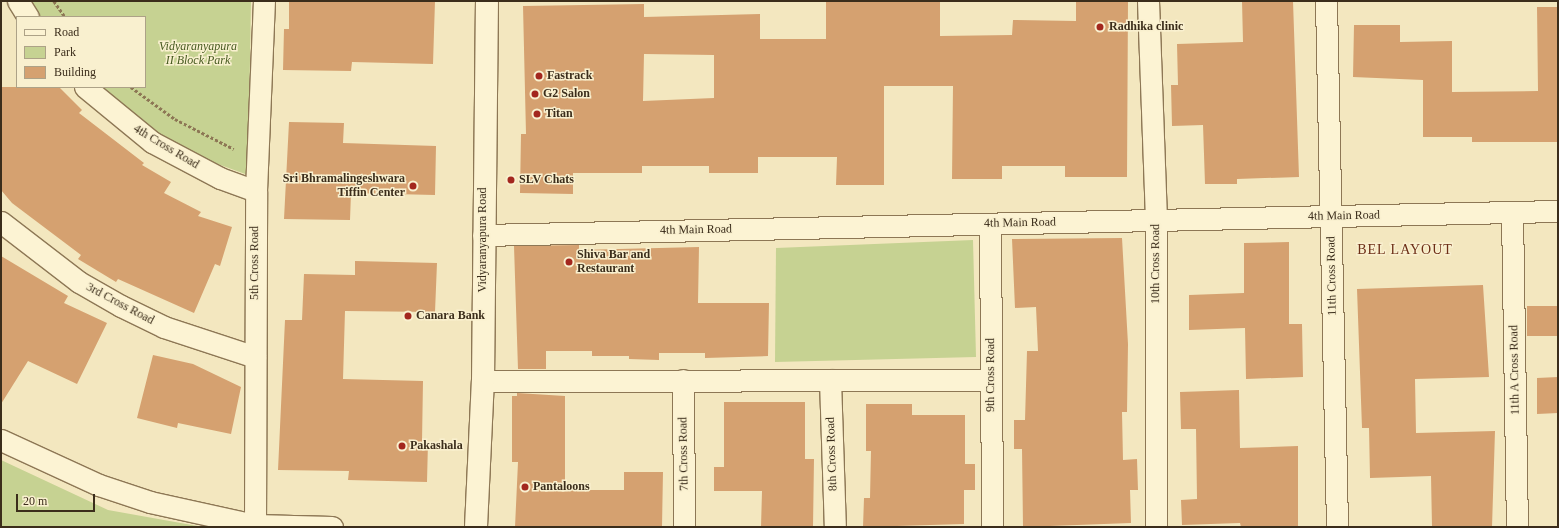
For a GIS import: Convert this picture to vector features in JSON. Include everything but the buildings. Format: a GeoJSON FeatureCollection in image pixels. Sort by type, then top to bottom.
{"type":"FeatureCollection","features":[{"type":"Feature","properties":{"kind":"main road","name":"Vidyaranyapura Road"},"geometry":{"type":"LineString","coordinates":[[476,527],[483,381],[483,235],[488,1]]}},
{"type":"Feature","properties":{"kind":"street"},"geometry":{"type":"LineString","coordinates":[[18,1],[27,16]]}},
{"type":"Feature","properties":{"kind":"street","name":"5th Cross Road"},"geometry":{"type":"LineString","coordinates":[[256,525],[256,191],[264,1]]}},
{"type":"Feature","properties":{"kind":"street","name":"10th Cross Road"},"geometry":{"type":"LineString","coordinates":[[1148,1],[1156,220],[1156,527]]}},
{"type":"Feature","properties":{"kind":"street","name":"11th Cross Road"},"geometry":{"type":"LineString","coordinates":[[1326,1],[1337,527]]}},
{"type":"Feature","properties":{"kind":"street","name":"4th Cross Road"},"geometry":{"type":"LineString","coordinates":[[86,88],[152,142],[213,174],[256,191]]}},
{"type":"Feature","properties":{"kind":"street","name":"4th Main Road"},"geometry":{"type":"LineString","coordinates":[[483,235],[1558,211]]}},
{"type":"Feature","properties":{"kind":"street","name":"11th A Cross Road"},"geometry":{"type":"LineString","coordinates":[[1512,212],[1517,527]]}},
{"type":"Feature","properties":{"kind":"street","name":"3rd Cross Road"},"geometry":{"type":"LineString","coordinates":[[1,222],[80,282],[121,306],[171,330],[255,357]]}},
{"type":"Feature","properties":{"kind":"street","name":"9th Cross Road"},"geometry":{"type":"LineString","coordinates":[[990,224],[992,527]]}},
{"type":"Feature","properties":{"kind":"street","name":"7th Cross Road"},"geometry":{"type":"LineString","coordinates":[[683,380],[684,527]]}},
{"type":"Feature","properties":{"kind":"street","name":"8th Cross Road"},"geometry":{"type":"LineString","coordinates":[[830,380],[835,527]]}},
{"type":"Feature","properties":{"kind":"street"},"geometry":{"type":"LineString","coordinates":[[483,381],[991,380]]}},
{"type":"Feature","properties":{"kind":"street"},"geometry":{"type":"LineString","coordinates":[[1,440],[49,464],[142,500],[256,525],[332,527]]}},
{"type":"Feature","properties":{"kind":"path"},"geometry":{"type":"LineString","coordinates":[[54,1],[64,16]]}},
{"type":"Feature","properties":{"kind":"path"},"geometry":{"type":"LineString","coordinates":[[133,88],[205,136],[237,150],[237,142]]}},
{"type":"Feature","properties":{"kind":"green space","name":"Vidyaranyapura II Block Park"},"geometry":{"type":"Polygon","coordinates":[[[27,1],[251,1],[248,175],[215,163],[153,132],[97,88],[146,88],[146,16],[36,16],[27,1]]]}},
{"type":"Feature","properties":{"kind":"green space"},"geometry":{"type":"Polygon","coordinates":[[[973,240],[976,357],[775,362],[776,248],[973,240]]]}},
{"type":"Feature","properties":{"kind":"green space"},"geometry":{"type":"Polygon","coordinates":[[[1,460],[108,510],[203,527],[1,527],[1,460]]]}},
{"type":"Feature","properties":{"kind":"place","name":"Radhika clinic"},"geometry":{"type":"Point","coordinates":[1100,27]}},
{"type":"Feature","properties":{"kind":"place","name":"Fastrack"},"geometry":{"type":"Point","coordinates":[539,76]}},
{"type":"Feature","properties":{"kind":"place","name":"G2 Salon"},"geometry":{"type":"Point","coordinates":[535,94]}},
{"type":"Feature","properties":{"kind":"place","name":"Titan"},"geometry":{"type":"Point","coordinates":[537,114]}},
{"type":"Feature","properties":{"kind":"place","name":"SLV Chats"},"geometry":{"type":"Point","coordinates":[511,180]}},
{"type":"Feature","properties":{"kind":"place","name":"Sri Bhramalingeshwara Tiffin Center"},"geometry":{"type":"Point","coordinates":[413,186]}},
{"type":"Feature","properties":{"kind":"place","name":"Shiva Bar and Restaurant"},"geometry":{"type":"Point","coordinates":[569,262]}},
{"type":"Feature","properties":{"kind":"place","name":"Canara Bank"},"geometry":{"type":"Point","coordinates":[408,316]}},
{"type":"Feature","properties":{"kind":"place","name":"Pakashala"},"geometry":{"type":"Point","coordinates":[402,446]}},
{"type":"Feature","properties":{"kind":"place","name":"Pantaloons"},"geometry":{"type":"Point","coordinates":[525,487]}},
{"type":"Feature","properties":{"kind":"district","name":"BEL LAYOUT"},"geometry":{"type":"Point","coordinates":[1405,250]}}]}
